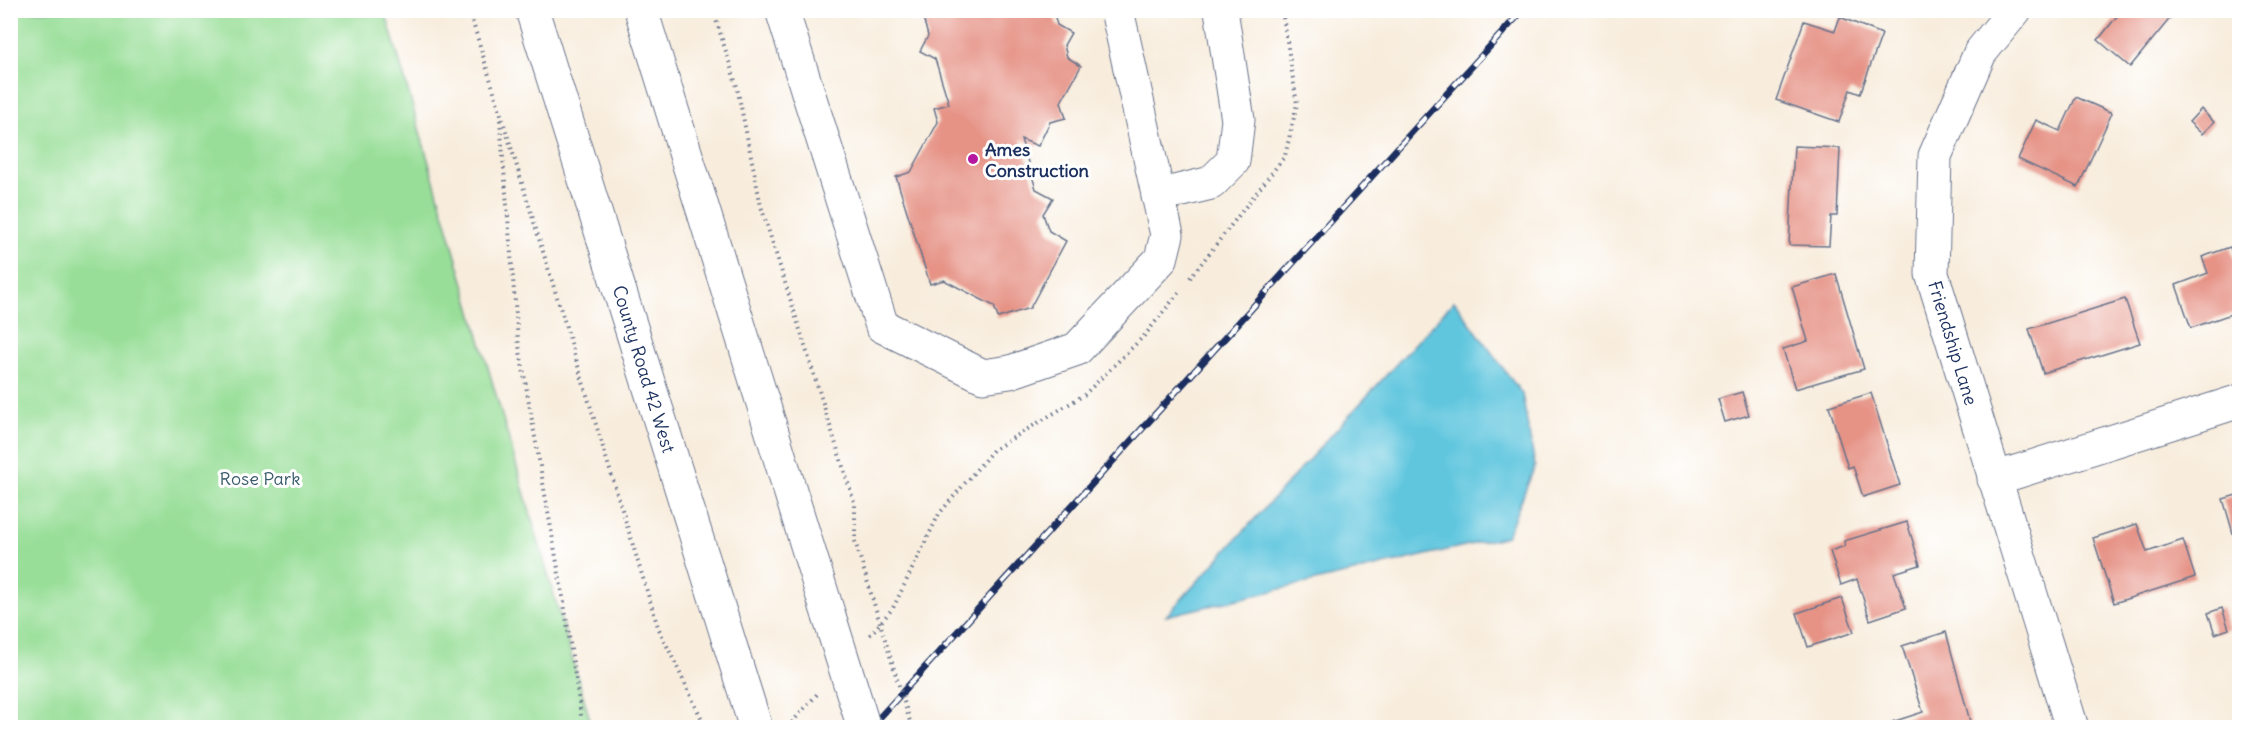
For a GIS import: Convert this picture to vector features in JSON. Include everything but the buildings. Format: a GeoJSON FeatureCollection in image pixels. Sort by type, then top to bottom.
{"type":"FeatureCollection","features":[{"type":"Feature","properties":{"kind":"main road","name":"County Road 42 West"},"geometry":{"type":"LineString","coordinates":[[532,10],[753,716]]}},
{"type":"Feature","properties":{"kind":"main road"},"geometry":{"type":"LineString","coordinates":[[641,10],[864,728]]}},
{"type":"Feature","properties":{"kind":"main road"},"geometry":{"type":"LineString","coordinates":[[782,10],[882,326],[983,376],[1010,372],[1077,349],[1161,259],[1167,235],[1117,10]]}},
{"type":"Feature","properties":{"kind":"main road"},"geometry":{"type":"LineString","coordinates":[[1158,196],[1211,183],[1233,161],[1238,120],[1221,10]]}},
{"type":"Feature","properties":{"kind":"main road","name":"Friendship Lane"},"geometry":{"type":"LineString","coordinates":[[2015,10],[1980,53],[1935,156],[1932,274],[2072,728]]}},
{"type":"Feature","properties":{"kind":"main road"},"geometry":{"type":"LineString","coordinates":[[1994,479],[2240,401]]}},
{"type":"Feature","properties":{"kind":"path"},"geometry":{"type":"LineString","coordinates":[[469,10],[658,627],[705,726]]}},
{"type":"Feature","properties":{"kind":"path"},"geometry":{"type":"LineString","coordinates":[[713,10],[737,87],[761,206],[855,505],[855,541],[912,728]]}},
{"type":"Feature","properties":{"kind":"path"},"geometry":{"type":"LineString","coordinates":[[500,110],[518,340],[564,603],[583,728]]}},
{"type":"Feature","properties":{"kind":"green space","name":"Rose Park"},"geometry":{"type":"Polygon","coordinates":[[[10,11],[385,11],[592,727],[11,727],[10,11]]]}},
{"type":"Feature","properties":{"kind":"water"},"geometry":{"type":"Polygon","coordinates":[[[1454,301],[1522,394],[1535,466],[1507,536],[1166,616],[1454,301]]]}},
{"type":"Feature","properties":{"kind":"railway"},"geometry":{"type":"LineString","coordinates":[[870,728],[1523,10]]}},
{"type":"Feature","properties":{"kind":"place","name":"Ames Construction"},"geometry":{"type":"Point","coordinates":[973,159]}}]}
